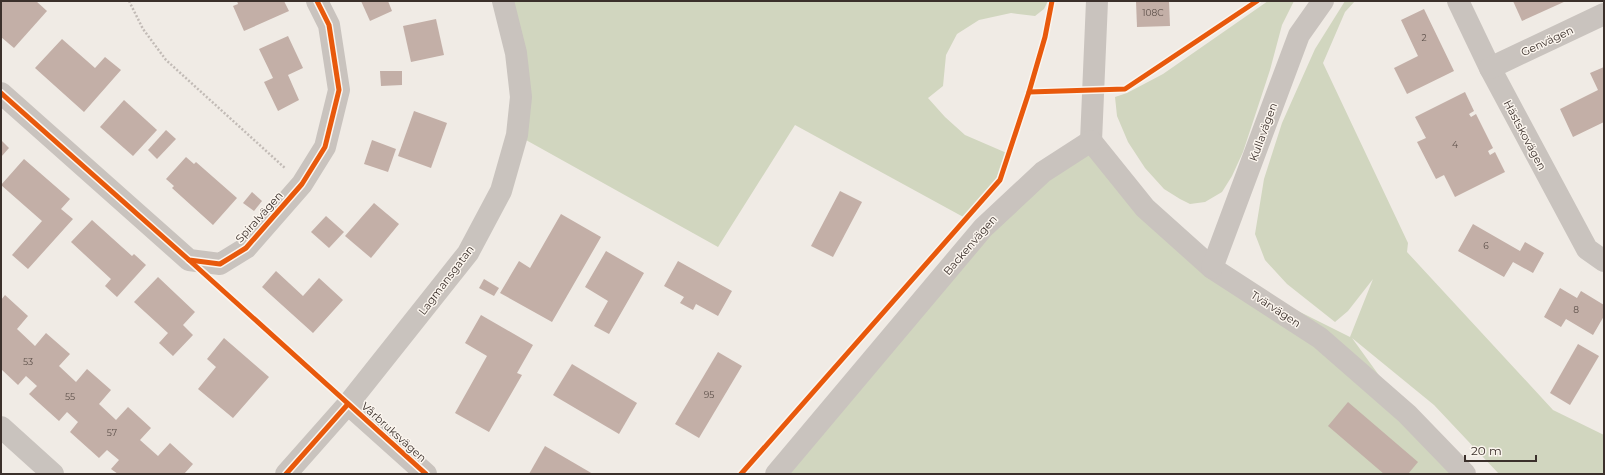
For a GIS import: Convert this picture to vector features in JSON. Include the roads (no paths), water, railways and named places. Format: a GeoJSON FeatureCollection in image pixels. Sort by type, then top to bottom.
{"type":"FeatureCollection","features":[{"type":"Feature","properties":{"kind":"street","name":"Spiralvägen"},"geometry":{"type":"LineString","coordinates":[[1,93],[189,260],[220,264],[246,248],[302,184],[325,147],[339,90],[329,25],[317,1]]}},
{"type":"Feature","properties":{"kind":"street","name":"Lagmansgatan"},"geometry":{"type":"LineString","coordinates":[[286,474],[348,404],[468,253],[501,191],[517,135],[521,97],[516,53],[503,1]]}},
{"type":"Feature","properties":{"kind":"street"},"geometry":{"type":"LineString","coordinates":[[1091,141],[1097,1]]}},
{"type":"Feature","properties":{"kind":"street","name":"Kullavägen"},"geometry":{"type":"LineString","coordinates":[[1212,268],[1299,35],[1323,1]]}},
{"type":"Feature","properties":{"kind":"street","name":"Hästskovägen"},"geometry":{"type":"LineString","coordinates":[[1458,1],[1490,68],[1587,249],[1604,261]]}},
{"type":"Feature","properties":{"kind":"street","name":"Genvägen"},"geometry":{"type":"LineString","coordinates":[[1490,68],[1604,14]]}},
{"type":"Feature","properties":{"kind":"street","name":"Tvärvägen"},"geometry":{"type":"LineString","coordinates":[[1091,141],[1145,208],[1212,268],[1320,338],[1407,414],[1465,474]]}},
{"type":"Feature","properties":{"kind":"street","name":"Backenvägen"},"geometry":{"type":"LineString","coordinates":[[776,474],[983,228],[1043,172],[1091,141]]}},
{"type":"Feature","properties":{"kind":"street","name":"Vårbruksvägen"},"geometry":{"type":"LineString","coordinates":[[348,404],[426,474]]}},
{"type":"Feature","properties":{"kind":"street"},"geometry":{"type":"LineString","coordinates":[[1,427],[52,473]]}}]}
